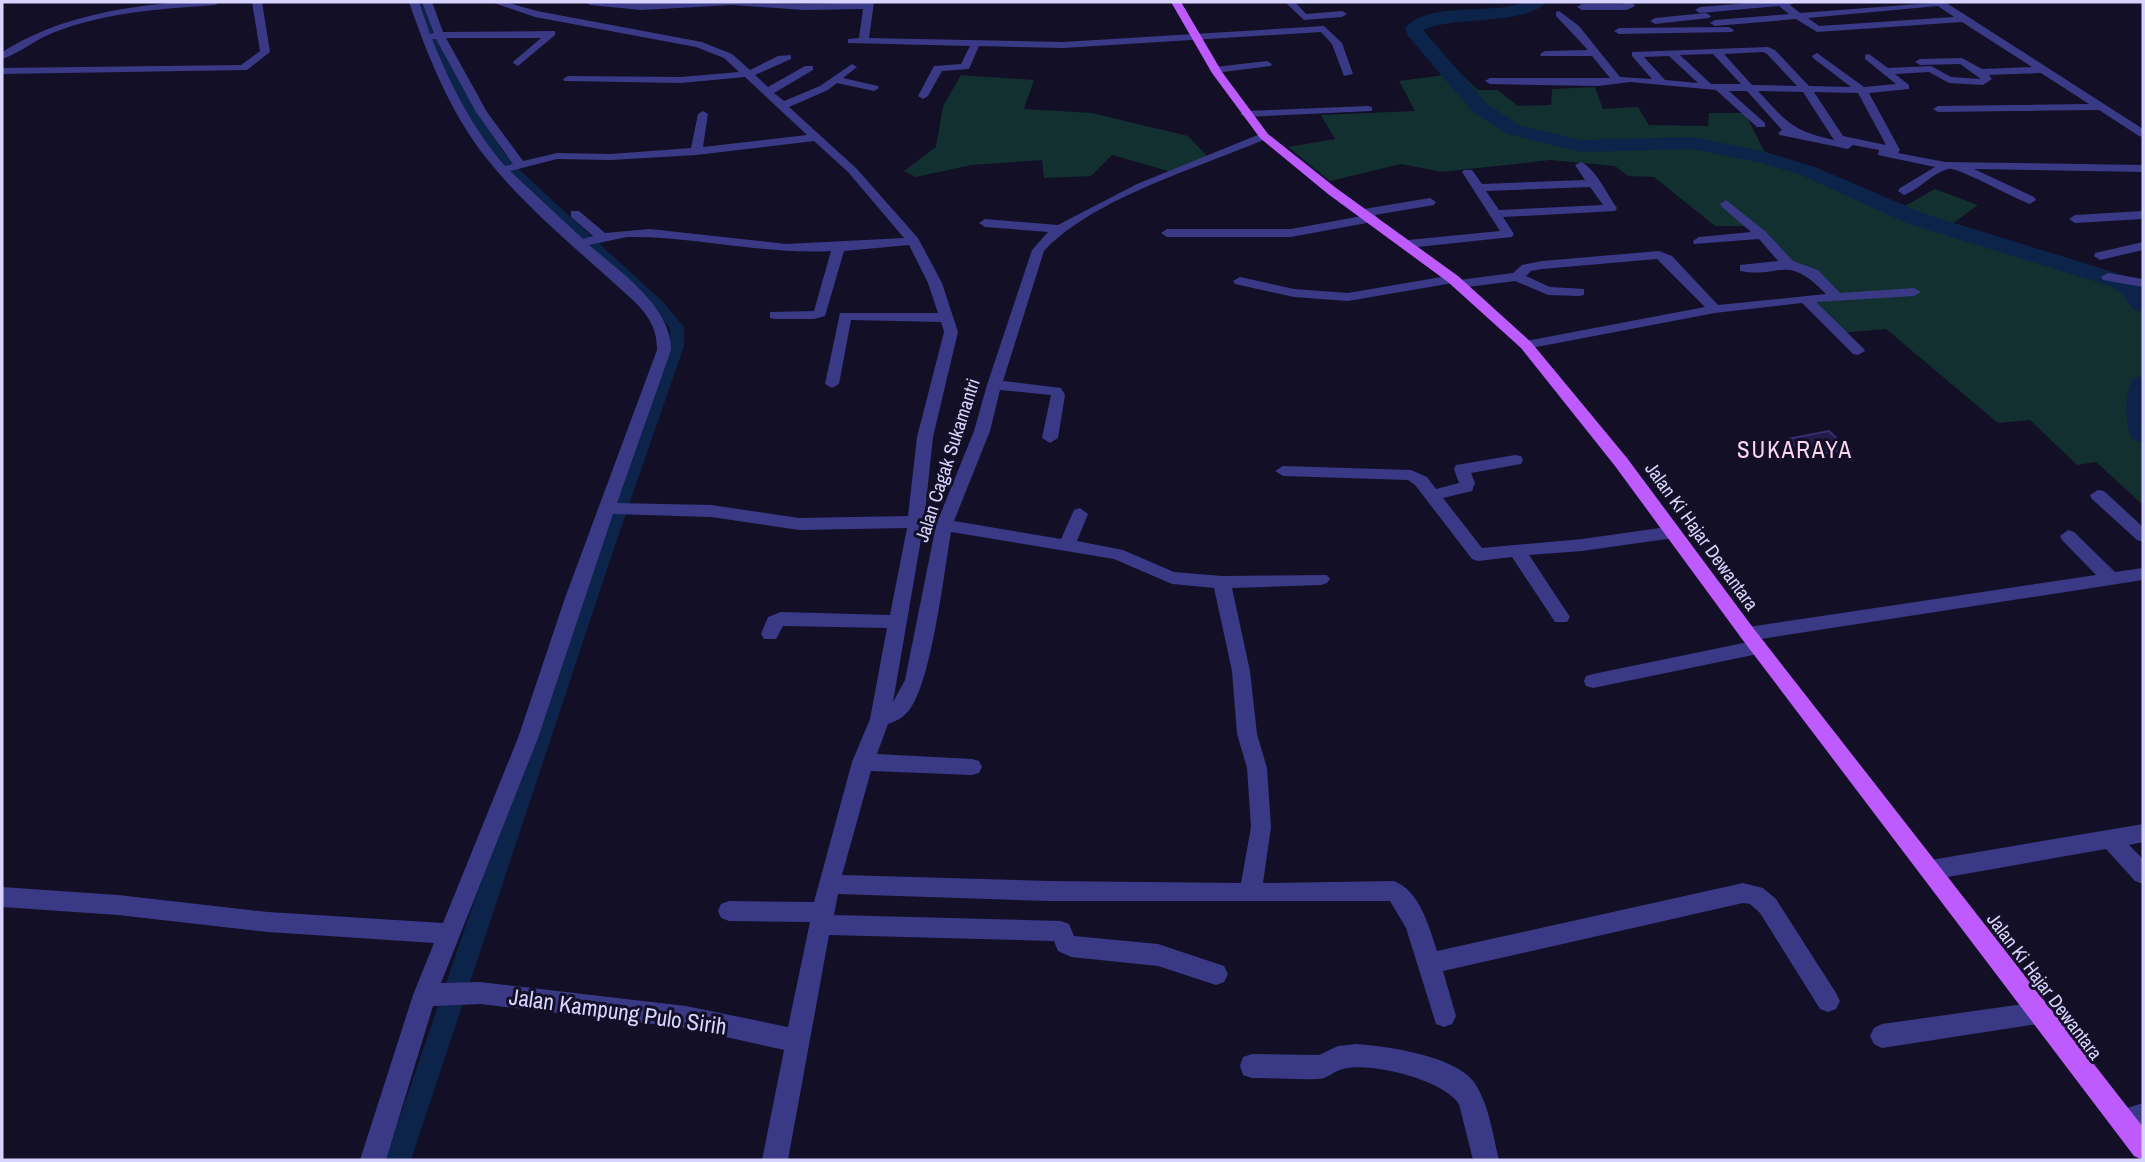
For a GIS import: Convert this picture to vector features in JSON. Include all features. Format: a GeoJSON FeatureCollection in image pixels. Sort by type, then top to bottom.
{"type":"FeatureCollection","features":[{"type":"Feature","properties":{"kind":"main road","name":"Jalan Ki Hajar Dewantara"},"geometry":{"type":"LineString","coordinates":[[1176,2],[1215,69],[1245,114],[1264,136],[1332,191],[1456,281],[1526,345],[1674,533],[2038,1013],[2133,1118],[2143,1147]]}},
{"type":"Feature","properties":{"kind":"street"},"geometry":{"type":"LineString","coordinates":[[2,47],[21,36],[84,13],[151,2]]}},
{"type":"Feature","properties":{"kind":"street"},"geometry":{"type":"LineString","coordinates":[[2,56],[25,42],[90,18],[138,8],[215,2]]}},
{"type":"Feature","properties":{"kind":"street"},"geometry":{"type":"LineString","coordinates":[[373,1160],[451,933],[616,508],[666,337],[657,317],[591,239],[512,167],[470,106],[414,2]]}},
{"type":"Feature","properties":{"kind":"street"},"geometry":{"type":"LineString","coordinates":[[427,2],[434,36]]}},
{"type":"Feature","properties":{"kind":"street"},"geometry":{"type":"LineString","coordinates":[[496,2],[536,15],[570,21],[651,29],[719,51],[769,90],[870,188],[913,241],[935,283],[948,317],[950,340],[925,437],[916,522],[880,719]]}},
{"type":"Feature","properties":{"kind":"street"},"geometry":{"type":"LineString","coordinates":[[590,2],[674,7],[712,3],[869,4],[864,41]]}},
{"type":"Feature","properties":{"kind":"street"},"geometry":{"type":"LineString","coordinates":[[1290,2],[1304,17],[1342,14]]}},
{"type":"Feature","properties":{"kind":"street"},"geometry":{"type":"LineString","coordinates":[[1582,7],[1627,7],[1630,5],[1627,2]]}},
{"type":"Feature","properties":{"kind":"street"},"geometry":{"type":"LineString","coordinates":[[1723,30],[1699,11],[1795,2]]}},
{"type":"Feature","properties":{"kind":"street"},"geometry":{"type":"LineString","coordinates":[[1655,21],[1800,17],[1940,2],[2143,134]]}},
{"type":"Feature","properties":{"kind":"street"},"geometry":{"type":"LineString","coordinates":[[1781,3],[1817,29],[1964,19]]}},
{"type":"Feature","properties":{"kind":"street"},"geometry":{"type":"LineString","coordinates":[[2,71],[243,68],[265,52],[261,5]]}},
{"type":"Feature","properties":{"kind":"street"},"geometry":{"type":"LineString","coordinates":[[666,15],[674,7]]}},
{"type":"Feature","properties":{"kind":"street"},"geometry":{"type":"LineString","coordinates":[[1559,14],[1580,30],[1594,53],[1617,80]]}},
{"type":"Feature","properties":{"kind":"street"},"geometry":{"type":"LineString","coordinates":[[517,63],[548,35],[570,21]]}},
{"type":"Feature","properties":{"kind":"street"},"geometry":{"type":"LineString","coordinates":[[1619,31],[1813,26]]}},
{"type":"Feature","properties":{"kind":"street"},"geometry":{"type":"LineString","coordinates":[[852,41],[1071,45],[1324,29],[1337,43],[1348,74]]}},
{"type":"Feature","properties":{"kind":"street"},"geometry":{"type":"LineString","coordinates":[[434,36],[471,33],[548,35]]}},
{"type":"Feature","properties":{"kind":"street"},"geometry":{"type":"LineString","coordinates":[[923,96],[939,67],[965,66],[976,43]]}},
{"type":"Feature","properties":{"kind":"street"},"geometry":{"type":"LineString","coordinates":[[1663,83],[1636,54],[1760,48],[1769,51],[1807,89],[1838,136],[1845,142],[1894,149],[1862,90],[1817,56]]}},
{"type":"Feature","properties":{"kind":"street"},"geometry":{"type":"LineString","coordinates":[[1715,50],[1787,129],[1838,136]]}},
{"type":"Feature","properties":{"kind":"street"},"geometry":{"type":"LineString","coordinates":[[1671,52],[1761,125]]}},
{"type":"Feature","properties":{"kind":"street"},"geometry":{"type":"LineString","coordinates":[[1545,54],[1594,53]]}},
{"type":"Feature","properties":{"kind":"street"},"geometry":{"type":"LineString","coordinates":[[1908,53],[1955,89]]}},
{"type":"Feature","properties":{"kind":"street"},"geometry":{"type":"LineString","coordinates":[[568,79],[670,80],[750,74],[787,57]]}},
{"type":"Feature","properties":{"kind":"street"},"geometry":{"type":"LineString","coordinates":[[1490,81],[1540,77],[1598,83],[1617,80],[1750,89],[1862,90],[1905,87],[1869,57]]}},
{"type":"Feature","properties":{"kind":"street"},"geometry":{"type":"LineString","coordinates":[[1920,62],[1962,61],[1980,72],[1986,80],[1944,78]]}},
{"type":"Feature","properties":{"kind":"street"},"geometry":{"type":"LineString","coordinates":[[1215,69],[1267,64]]}},
{"type":"Feature","properties":{"kind":"street"},"geometry":{"type":"LineString","coordinates":[[784,105],[836,80],[852,67]]}},
{"type":"Feature","properties":{"kind":"street"},"geometry":{"type":"LineString","coordinates":[[769,90],[809,68]]}},
{"type":"Feature","properties":{"kind":"street"},"geometry":{"type":"LineString","coordinates":[[1888,71],[1931,69]]}},
{"type":"Feature","properties":{"kind":"street"},"geometry":{"type":"LineString","coordinates":[[1980,72],[2042,70]]}},
{"type":"Feature","properties":{"kind":"street"},"geometry":{"type":"LineString","coordinates":[[836,80],[874,88]]}},
{"type":"Feature","properties":{"kind":"street"},"geometry":{"type":"LineString","coordinates":[[1938,108],[2102,107]]}},
{"type":"Feature","properties":{"kind":"street"},"geometry":{"type":"LineString","coordinates":[[1245,114],[1368,109]]}},
{"type":"Feature","properties":{"kind":"street"},"geometry":{"type":"LineString","coordinates":[[696,152],[703,114]]}},
{"type":"Feature","properties":{"kind":"street"},"geometry":{"type":"LineString","coordinates":[[1784,134],[1945,165],[2143,169]]}},
{"type":"Feature","properties":{"kind":"street","name":"Jalan Cagak Sukamantri"},"geometry":{"type":"LineString","coordinates":[[775,1160],[823,919],[862,762],[880,719],[891,715],[903,704],[914,680],[944,525],[982,431],[994,385],[1038,250],[1061,229],[1149,183],[1264,136]]}},
{"type":"Feature","properties":{"kind":"street"},"geometry":{"type":"LineString","coordinates":[[512,167],[557,156],[611,157],[696,152],[817,137]]}},
{"type":"Feature","properties":{"kind":"street"},"geometry":{"type":"LineString","coordinates":[[1497,214],[1611,208],[1581,165]]}},
{"type":"Feature","properties":{"kind":"street"},"geometry":{"type":"LineString","coordinates":[[1904,191],[1945,165]]}},
{"type":"Feature","properties":{"kind":"street"},"geometry":{"type":"LineString","coordinates":[[1960,165],[1978,177],[2030,200]]}},
{"type":"Feature","properties":{"kind":"street"},"geometry":{"type":"LineString","coordinates":[[1408,244],[1508,234],[1468,172]]}},
{"type":"Feature","properties":{"kind":"street"},"geometry":{"type":"LineString","coordinates":[[1479,188],[1594,183]]}},
{"type":"Feature","properties":{"kind":"street"},"geometry":{"type":"LineString","coordinates":[[1167,233],[1291,233],[1430,202]]}},
{"type":"Feature","properties":{"kind":"street"},"geometry":{"type":"LineString","coordinates":[[1726,204],[1762,235],[1788,264]]}},
{"type":"Feature","properties":{"kind":"street"},"geometry":{"type":"LineString","coordinates":[[575,214],[591,239]]}},
{"type":"Feature","properties":{"kind":"street"},"geometry":{"type":"LineString","coordinates":[[2075,219],[2143,215]]}},
{"type":"Feature","properties":{"kind":"street"},"geometry":{"type":"LineString","coordinates":[[985,223],[1061,229]]}},
{"type":"Feature","properties":{"kind":"street"},"geometry":{"type":"LineString","coordinates":[[591,239],[633,232],[769,247],[839,247],[913,241]]}},
{"type":"Feature","properties":{"kind":"street"},"geometry":{"type":"LineString","coordinates":[[1699,241],[1762,235]]}},
{"type":"Feature","properties":{"kind":"street"},"geometry":{"type":"LineString","coordinates":[[2100,256],[2143,246]]}},
{"type":"Feature","properties":{"kind":"street"},"geometry":{"type":"LineString","coordinates":[[775,315],[820,313],[839,247]]}},
{"type":"Feature","properties":{"kind":"street"},"geometry":{"type":"LineString","coordinates":[[1517,277],[1527,268],[1542,265],[1660,255],[1715,309]]}},
{"type":"Feature","properties":{"kind":"street"},"geometry":{"type":"LineString","coordinates":[[1745,268],[1788,264],[1813,273],[1838,297]]}},
{"type":"Feature","properties":{"kind":"street"},"geometry":{"type":"LineString","coordinates":[[2108,276],[2143,283]]}},
{"type":"Feature","properties":{"kind":"street"},"geometry":{"type":"LineString","coordinates":[[1240,281],[1294,293],[1348,297],[1456,281],[1517,277],[1548,291],[1579,292]]}},
{"type":"Feature","properties":{"kind":"street"},"geometry":{"type":"LineString","coordinates":[[1526,345],[1715,309],[1805,299],[1914,292]]}},
{"type":"Feature","properties":{"kind":"street"},"geometry":{"type":"LineString","coordinates":[[1805,299],[1858,351]]}},
{"type":"Feature","properties":{"kind":"street"},"geometry":{"type":"LineString","coordinates":[[832,384],[845,316],[911,319],[948,317]]}},
{"type":"Feature","properties":{"kind":"street"},"geometry":{"type":"LineString","coordinates":[[994,385],[1053,389],[1058,393],[1050,438]]}},
{"type":"Feature","properties":{"kind":"street"},"geometry":{"type":"LineString","coordinates":[[1432,495],[1466,487],[1462,469],[1515,460]]}},
{"type":"Feature","properties":{"kind":"street"},"geometry":{"type":"LineString","coordinates":[[1283,471],[1411,475],[1421,481],[1478,555],[1674,533]]}},
{"type":"Feature","properties":{"kind":"street"},"geometry":{"type":"LineString","coordinates":[[2098,495],[2143,536]]}},
{"type":"Feature","properties":{"kind":"street"},"geometry":{"type":"LineString","coordinates":[[616,508],[711,511],[799,524],[916,522]]}},
{"type":"Feature","properties":{"kind":"street"},"geometry":{"type":"LineString","coordinates":[[1067,544],[1080,514]]}},
{"type":"Feature","properties":{"kind":"street"},"geometry":{"type":"LineString","coordinates":[[944,525],[1067,544],[1126,557],[1172,578],[1222,582],[1321,579]]}},
{"type":"Feature","properties":{"kind":"street"},"geometry":{"type":"LineString","coordinates":[[2068,537],[2110,578]]}},
{"type":"Feature","properties":{"kind":"street"},"geometry":{"type":"LineString","coordinates":[[1517,550],[1562,617]]}},
{"type":"Feature","properties":{"kind":"street"},"geometry":{"type":"LineString","coordinates":[[1593,681],[1753,640],[2143,574]]}},
{"type":"Feature","properties":{"kind":"street"},"geometry":{"type":"LineString","coordinates":[[1222,582],[1241,671],[1247,734],[1257,768],[1261,827],[1250,893]]}},
{"type":"Feature","properties":{"kind":"street"},"geometry":{"type":"LineString","coordinates":[[771,634],[774,622],[781,619],[898,622]]}},
{"type":"Feature","properties":{"kind":"street"},"geometry":{"type":"LineString","coordinates":[[862,762],[972,767]]}},
{"type":"Feature","properties":{"kind":"street"},"geometry":{"type":"LineString","coordinates":[[1931,870],[2143,833]]}},
{"type":"Feature","properties":{"kind":"street"},"geometry":{"type":"LineString","coordinates":[[2110,839],[2143,874]]}},
{"type":"Feature","properties":{"kind":"street"},"geometry":{"type":"LineString","coordinates":[[831,884],[1049,891],[1394,891],[1406,900],[1430,963],[1444,1016]]}},
{"type":"Feature","properties":{"kind":"street"},"geometry":{"type":"LineString","coordinates":[[1430,963],[1743,893],[1755,895],[1768,906],[1828,1001]]}},
{"type":"Feature","properties":{"kind":"street"},"geometry":{"type":"LineString","coordinates":[[2,897],[118,905],[268,922],[451,933]]}},
{"type":"Feature","properties":{"kind":"street"},"geometry":{"type":"LineString","coordinates":[[730,911],[823,919],[1061,931],[1067,945],[1158,956],[1216,974]]}},
{"type":"Feature","properties":{"kind":"street","name":"Jalan Kampung Pulo Sirih"},"geometry":{"type":"LineString","coordinates":[[431,995],[472,993],[686,1017],[798,1041]]}},
{"type":"Feature","properties":{"kind":"street"},"geometry":{"type":"LineString","coordinates":[[1882,1036],[2038,1013]]}},
{"type":"Feature","properties":{"kind":"street"},"geometry":{"type":"LineString","coordinates":[[1252,1066],[1322,1067],[1330,1059],[1359,1056],[1446,1074],[1463,1088],[1471,1104],[1486,1160]]}},
{"type":"Feature","properties":{"kind":"green space"},"geometry":{"type":"Polygon","coordinates":[[[1460,73],[1478,90],[1498,90],[1518,106],[1551,105],[1552,89],[1595,87],[1603,109],[1638,107],[1649,125],[1708,126],[1709,113],[1745,113],[1766,155],[1858,192],[1894,212],[1935,189],[1978,205],[1944,230],[2075,266],[2143,300],[2143,505],[2096,462],[2077,465],[2030,420],[1998,423],[1886,329],[1840,333],[1809,303],[1834,299],[1749,226],[1715,226],[1654,177],[1628,176],[1615,166],[1550,160],[1442,172],[1401,164],[1330,181],[1288,147],[1335,139],[1321,115],[1415,111],[1399,81],[1460,73]]]}},
{"type":"Feature","properties":{"kind":"green space"},"geometry":{"type":"Polygon","coordinates":[[[961,75],[1034,80],[1024,109],[1092,113],[1188,136],[1208,157],[1175,173],[1112,155],[1091,176],[1044,178],[1042,160],[971,165],[916,177],[904,171],[936,147],[943,106],[961,75]]]}},
{"type":"Feature","properties":{"kind":"building"},"geometry":{"type":"Polygon","coordinates":[[[1829,431],[1848,449],[1807,457],[1787,439],[1829,431]]]}},
{"type":"Feature","properties":{"kind":"waterway"},"geometry":{"type":"LineString","coordinates":[[398,1160],[603,554],[677,346],[677,327],[658,305],[522,179],[500,155],[437,48],[421,2]]}},
{"type":"Feature","properties":{"kind":"waterway"},"geometry":{"type":"LineString","coordinates":[[1538,2],[1507,12],[1445,17],[1414,28],[1414,32],[1480,108],[1514,130],[1581,146],[1692,143],[1766,158],[1808,171],[1917,219],[2118,281],[2132,290],[2143,305]]}},
{"type":"Feature","properties":{"kind":"waterway"},"geometry":{"type":"LineString","coordinates":[[2143,384],[2143,434]]}},
{"type":"Feature","properties":{"kind":"district","name":"SUKARAYA"},"geometry":{"type":"Point","coordinates":[1795,449]}}]}
